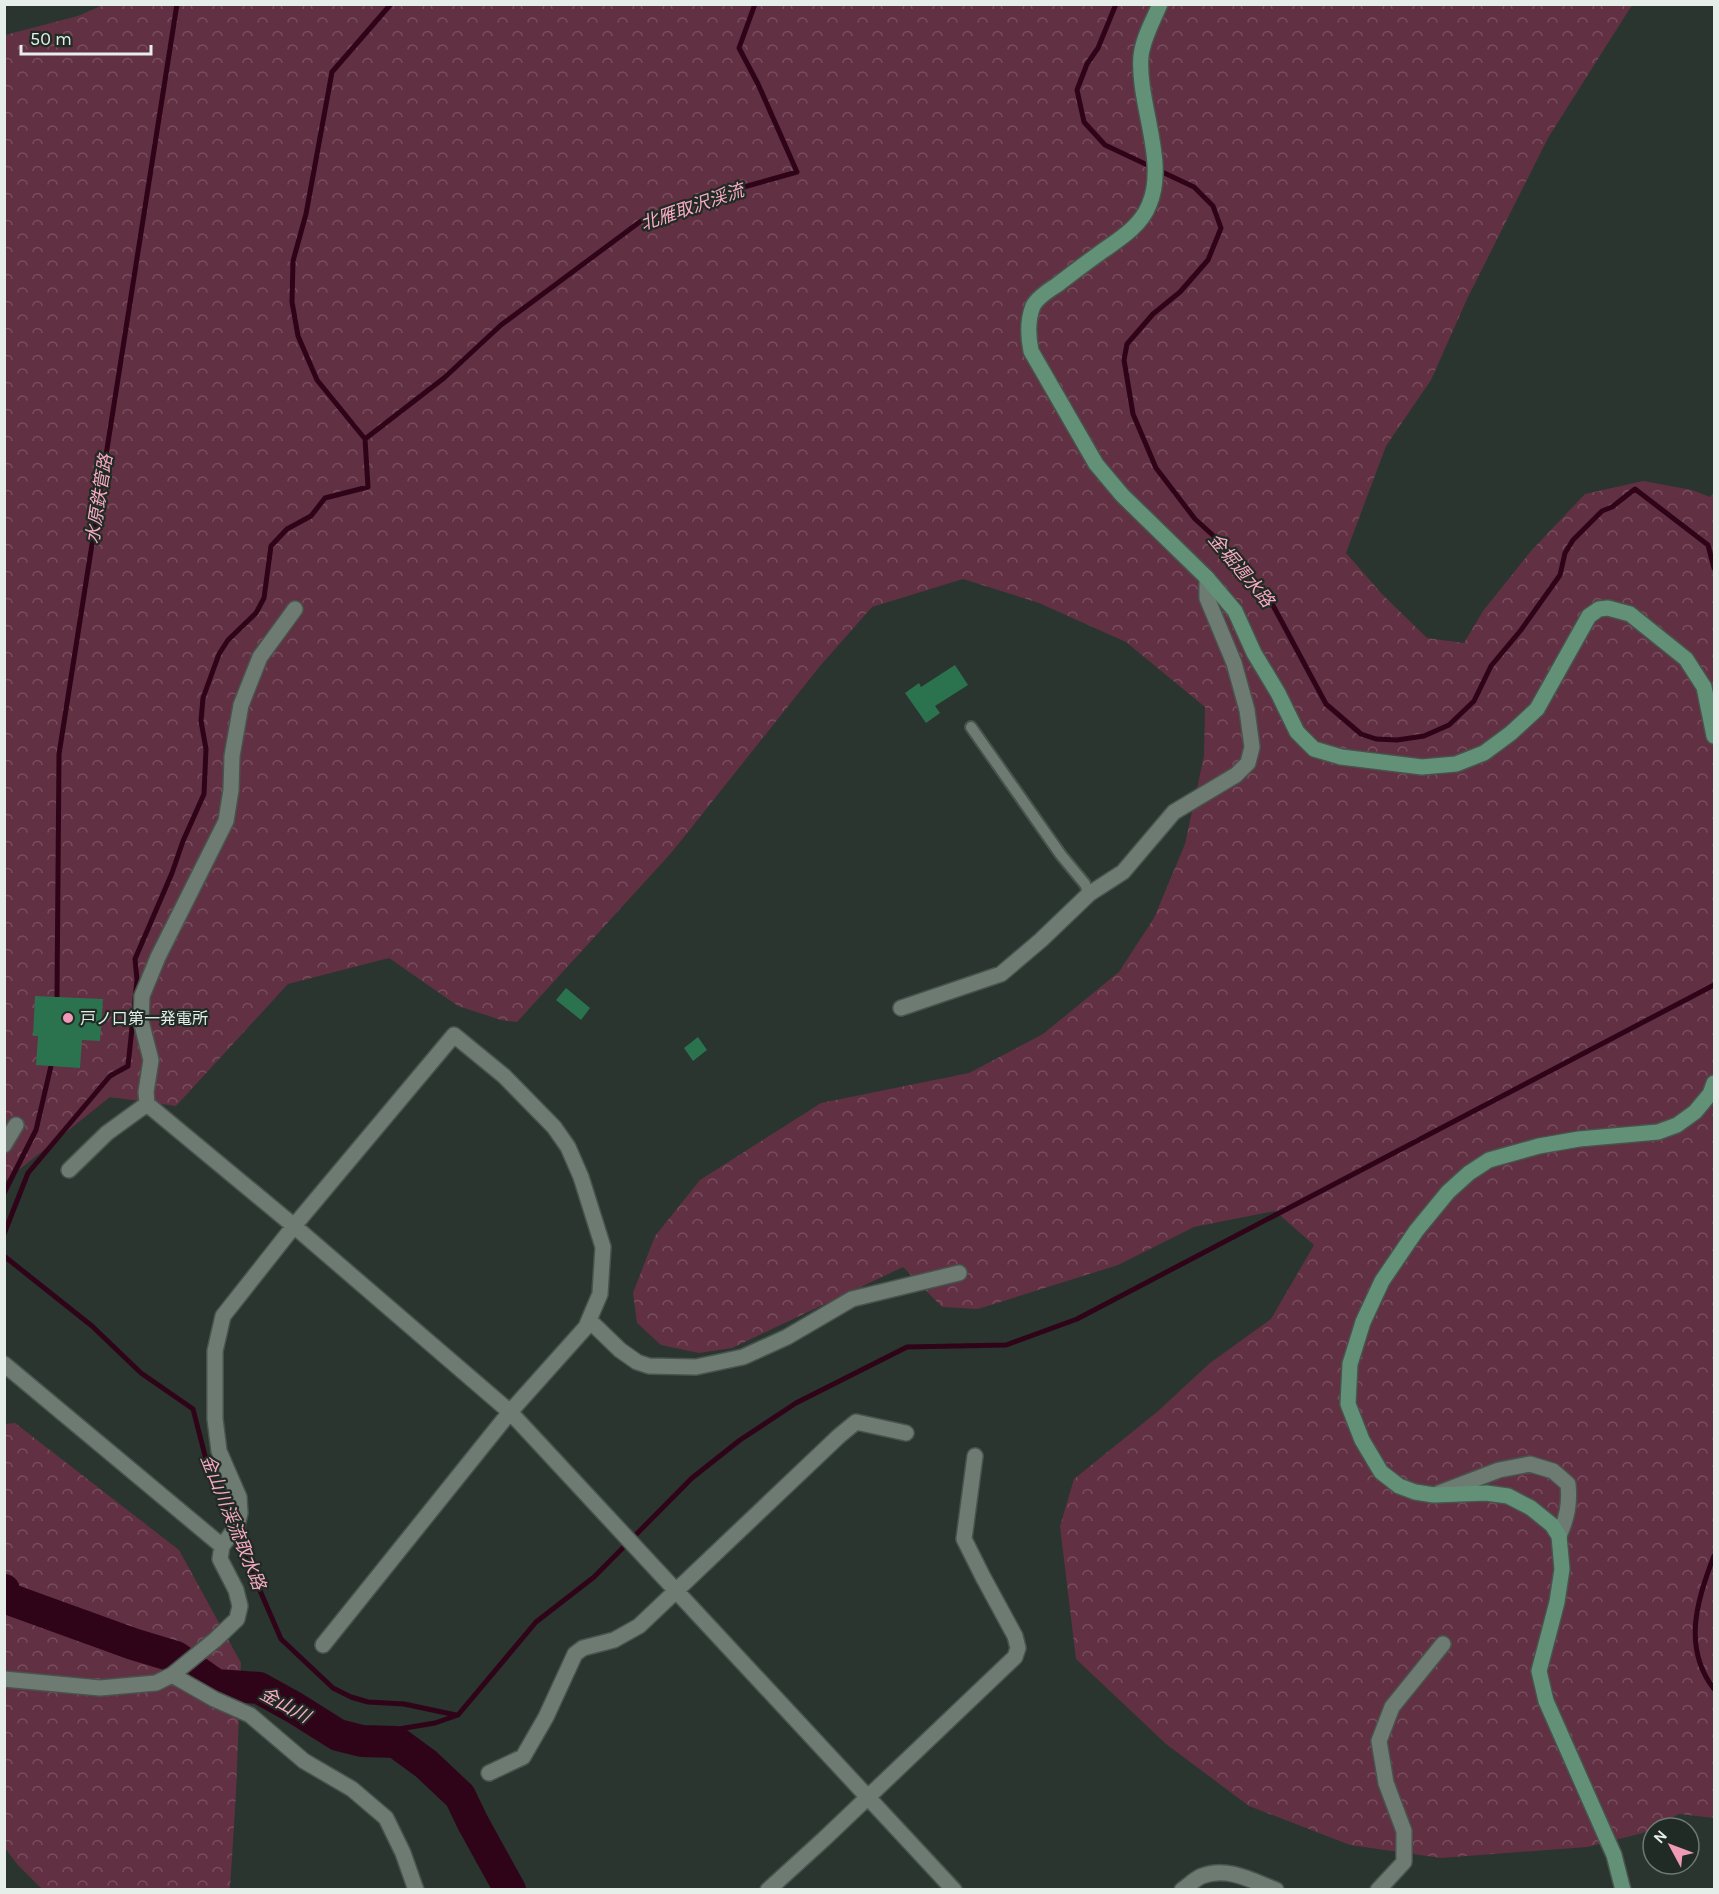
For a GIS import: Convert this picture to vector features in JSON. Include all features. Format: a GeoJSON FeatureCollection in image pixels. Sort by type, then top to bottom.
{"type":"FeatureCollection","features":[{"type":"Feature","properties":{"kind":"street"},"geometry":{"type":"LineString","coordinates":[[1160,4],[1144,40],[1141,57],[1142,85],[1154,155],[1153,193],[1149,206],[1141,220],[1129,232],[1049,291],[1034,305],[1027,330],[1030,351],[1096,464],[1122,495],[1208,578],[1234,611],[1297,732],[1314,749],[1368,762],[1422,767],[1456,764],[1484,753],[1511,733],[1537,709],[1589,616],[1599,609],[1608,608],[1630,614],[1686,659],[1704,687],[1714,736]]}},
{"type":"Feature","properties":{"kind":"street"},"geometry":{"type":"LineString","coordinates":[[901,1008],[1001,974],[1089,894],[1123,872],[1174,812],[1236,775],[1248,763],[1252,747],[1247,710],[1234,663],[1207,598],[1208,578]]}},
{"type":"Feature","properties":{"kind":"street"},"geometry":{"type":"LineString","coordinates":[[296,609],[260,657],[240,705],[232,756],[231,790],[226,822],[158,957],[142,996],[141,1021],[151,1060],[146,1092],[147,1104],[294,1226],[510,1412],[954,1890]]}},
{"type":"Feature","properties":{"kind":"street"},"geometry":{"type":"LineString","coordinates":[[4,1679],[100,1688],[156,1683],[172,1675],[237,1619],[240,1606],[236,1590],[220,1559],[222,1546],[237,1526],[240,1513],[239,1497],[219,1451],[215,1419],[215,1351],[223,1316],[294,1226],[454,1035],[504,1076],[555,1127],[567,1148],[581,1177],[603,1247],[600,1294],[586,1327],[510,1412],[323,1645]]}},
{"type":"Feature","properties":{"kind":"street"},"geometry":{"type":"LineString","coordinates":[[1623,1890],[1614,1855],[1546,1701],[1539,1671],[1557,1602],[1562,1569],[1559,1536],[1552,1525],[1531,1508],[1508,1496],[1486,1493],[1434,1495],[1415,1492],[1399,1486],[1381,1472],[1362,1440],[1348,1404],[1350,1364],[1363,1322],[1382,1281],[1416,1231],[1448,1192],[1469,1173],[1489,1160],[1539,1146],[1579,1139],[1658,1132],[1677,1125],[1695,1112],[1710,1094],[1714,1083]]}},
{"type":"Feature","properties":{"kind":"street"},"geometry":{"type":"LineString","coordinates":[[69,1170],[107,1133],[147,1104]]}},
{"type":"Feature","properties":{"kind":"street"},"geometry":{"type":"LineString","coordinates":[[4,1145],[16,1125]]}},
{"type":"Feature","properties":{"kind":"street"},"geometry":{"type":"LineString","coordinates":[[589,1320],[620,1350],[637,1362],[648,1366],[696,1367],[743,1358],[787,1337],[852,1299],[959,1273]]}},
{"type":"Feature","properties":{"kind":"street"},"geometry":{"type":"LineString","coordinates":[[4,1364],[222,1546]]}},
{"type":"Feature","properties":{"kind":"street"},"geometry":{"type":"LineString","coordinates":[[489,1773],[523,1757],[546,1717],[575,1654],[583,1648],[615,1640],[639,1626],[856,1422],[906,1433]]}},
{"type":"Feature","properties":{"kind":"street"},"geometry":{"type":"LineString","coordinates":[[768,1890],[1015,1657],[1018,1648],[1015,1636],[964,1539],[975,1456]]}},
{"type":"Feature","properties":{"kind":"street"},"geometry":{"type":"LineString","coordinates":[[1434,1495],[1499,1470],[1530,1464],[1542,1467],[1553,1471],[1568,1484],[1570,1501],[1566,1521],[1559,1536]]}},
{"type":"Feature","properties":{"kind":"street"},"geometry":{"type":"LineString","coordinates":[[1378,1890],[1404,1862],[1404,1831],[1386,1783],[1379,1742],[1392,1707],[1443,1644]]}},
{"type":"Feature","properties":{"kind":"street"},"geometry":{"type":"LineString","coordinates":[[172,1675],[214,1699],[250,1715],[304,1761],[352,1789],[386,1818],[403,1853],[416,1890]]}},
{"type":"Feature","properties":{"kind":"street"},"geometry":{"type":"LineString","coordinates":[[1182,1890],[1202,1876],[1218,1872],[1230,1873],[1276,1890]]}},
{"type":"Feature","properties":{"kind":"lane"},"geometry":{"type":"LineString","coordinates":[[971,727],[1060,855],[1085,884],[1089,894]]}},
{"type":"Feature","properties":{"kind":"green space"},"geometry":{"type":"Polygon","coordinates":[[[105,4],[1632,5],[1548,138],[1467,299],[1431,380],[1386,446],[1346,553],[1382,594],[1427,638],[1464,643],[1483,611],[1531,551],[1585,494],[1643,481],[1692,490],[1710,497],[1714,493],[1714,1818],[1679,1814],[1641,1816],[1641,1834],[1587,1847],[1441,1858],[1350,1845],[1249,1806],[1166,1744],[1076,1659],[1060,1526],[1074,1479],[1157,1412],[1210,1363],[1271,1319],[1314,1245],[1275,1211],[1194,1227],[1118,1265],[978,1309],[942,1307],[903,1267],[732,1348],[699,1353],[661,1345],[637,1323],[633,1293],[655,1236],[700,1180],[821,1103],[969,1073],[1043,1034],[1119,972],[1154,918],[1185,844],[1204,756],[1205,707],[1126,642],[1039,603],[963,579],[872,607],[820,666],[672,852],[517,1022],[501,1020],[458,1006],[389,958],[288,984],[176,1106],[110,1097],[5,1181],[5,35],[78,16],[105,4]]]}},
{"type":"Feature","properties":{"kind":"green space"},"geometry":{"type":"Polygon","coordinates":[[[15,1423],[179,1550],[241,1663],[230,1889],[42,1889],[17,1864],[5,1848],[4,1424],[15,1423]]]}},
{"type":"Feature","properties":{"kind":"building"},"geometry":{"type":"Polygon","coordinates":[[[955,665],[968,685],[935,706],[940,713],[926,723],[905,693],[919,683],[921,687],[955,665]]]}},
{"type":"Feature","properties":{"kind":"building"},"geometry":{"type":"Polygon","coordinates":[[[566,988],[590,1008],[581,1020],[556,1000],[566,988]]]}},
{"type":"Feature","properties":{"kind":"building","name":"戸ノ口第一発電所"},"geometry":{"type":"Polygon","coordinates":[[[35,996],[103,999],[100,1041],[82,1040],[80,1068],[36,1065],[38,1036],[33,1036],[35,996]]]}},
{"type":"Feature","properties":{"kind":"building"},"geometry":{"type":"Polygon","coordinates":[[[698,1037],[707,1050],[693,1061],[684,1048],[698,1037]]]}},
{"type":"Feature","properties":{"kind":"waterway","name":"水原鉄管路"},"geometry":{"type":"LineString","coordinates":[[57,997],[59,754],[177,4]]}},
{"type":"Feature","properties":{"kind":"waterway"},"geometry":{"type":"LineString","coordinates":[[4,1234],[28,1173],[110,1076],[128,1066],[137,980],[135,959],[204,794],[206,749],[201,721],[203,698],[219,654],[228,640],[256,613],[264,598],[271,546],[287,529],[311,516],[325,498],[368,487],[365,439],[317,380],[298,336],[292,302],[293,261],[306,214],[332,72],[391,4]]}},
{"type":"Feature","properties":{"kind":"waterway","name":"北雁取沢渓流"},"geometry":{"type":"LineString","coordinates":[[365,439],[444,378],[501,325],[641,221],[733,190],[797,172],[758,84],[739,48],[755,4]]}},
{"type":"Feature","properties":{"kind":"waterway","name":"金堀週水路"},"geometry":{"type":"LineString","coordinates":[[1116,4],[1077,90],[1084,122],[1105,145],[1194,187],[1213,206],[1221,228],[1208,260],[1180,292],[1153,314],[1127,344],[1124,360],[1133,414],[1156,468],[1195,519],[1228,549],[1269,598],[1326,704],[1361,734],[1376,739],[1397,740],[1424,736],[1449,725],[1474,701],[1491,666],[1521,630],[1560,575],[1565,553],[1573,540],[1602,511],[1612,507],[1635,489],[1708,545],[1714,568]]}},
{"type":"Feature","properties":{"kind":"waterway"},"geometry":{"type":"LineString","coordinates":[[377,1741],[399,1729],[435,1723],[458,1715],[536,1622],[594,1577],[692,1478],[740,1440],[796,1403],[907,1347],[1006,1345],[1077,1319],[1714,985]]}},
{"type":"Feature","properties":{"kind":"waterway"},"geometry":{"type":"LineString","coordinates":[[4,1193],[36,1130],[51,1066]]}},
{"type":"Feature","properties":{"kind":"waterway","name":"金山川渓流取水路"},"geometry":{"type":"LineString","coordinates":[[4,1256],[92,1326],[141,1373],[193,1409],[209,1471],[224,1501],[232,1524]]}},
{"type":"Feature","properties":{"kind":"waterway","name":"金山川渓流取水路"},"geometry":{"type":"LineString","coordinates":[[235,1533],[281,1639],[333,1688],[368,1702],[404,1704],[456,1715]]}},
{"type":"Feature","properties":{"kind":"waterway","name":"金堀週水路"},"geometry":{"type":"LineString","coordinates":[[1714,1556],[1698,1606],[1695,1640],[1704,1673],[1714,1689]]}},
{"type":"Feature","properties":{"kind":"waterway","name":"金山川"},"geometry":{"type":"LineString","coordinates":[[4,1590],[6,1598],[133,1644],[176,1657],[216,1685],[259,1688],[338,1735],[362,1741],[396,1742],[426,1764],[460,1796],[510,1890]]}},
{"type":"Feature","properties":{"kind":"place","name":"戸ノ口第一発電所"},"geometry":{"type":"Point","coordinates":[68,1018]}}]}
